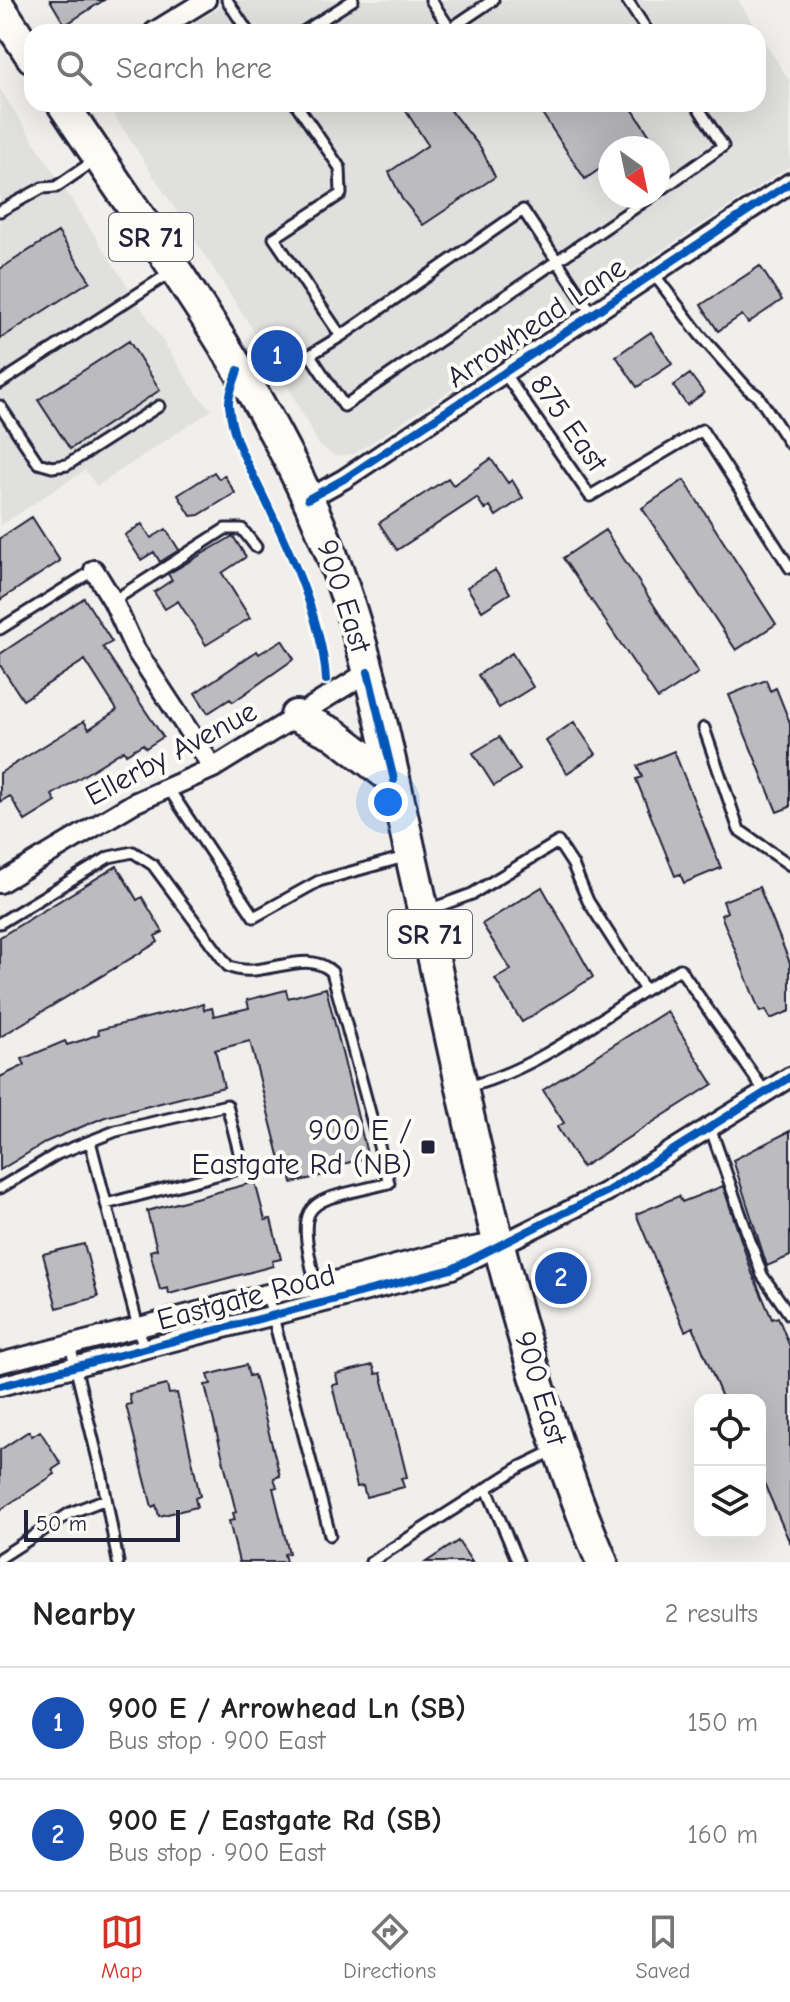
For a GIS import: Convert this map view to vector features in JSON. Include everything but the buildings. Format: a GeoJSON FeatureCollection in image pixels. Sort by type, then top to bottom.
{"type":"FeatureCollection","features":[{"type":"Feature","properties":{"kind":"main road"},"geometry":{"type":"LineString","coordinates":[[0,8],[24,45]]}},
{"type":"Feature","properties":{"kind":"main road","name":"900 East"},"geometry":{"type":"LineString","coordinates":[[68,112],[264,412],[308,499],[339,574],[368,672],[501,1243],[538,1388],[602,1562]]}},
{"type":"Feature","properties":{"kind":"main road"},"geometry":{"type":"LineString","coordinates":[[296,716],[334,734],[394,780]]}},
{"type":"Feature","properties":{"kind":"street"},"geometry":{"type":"LineString","coordinates":[[167,24],[206,0]]}},
{"type":"Feature","properties":{"kind":"street","name":"Arrowhead Lane"},"geometry":{"type":"LineString","coordinates":[[308,499],[344,479],[790,183]]}},
{"type":"Feature","properties":{"kind":"street"},"geometry":{"type":"LineString","coordinates":[[94,570],[113,601],[135,649],[213,768]]}},
{"type":"Feature","properties":{"kind":"street","name":"Ellerby Avenue"},"geometry":{"type":"LineString","coordinates":[[3,876],[134,803],[213,768],[368,672]]}},
{"type":"Feature","properties":{"kind":"street","name":"Eastgate Road"},"geometry":{"type":"LineString","coordinates":[[0,1363],[267,1294],[318,1294],[452,1269],[606,1192],[790,1077]]}},
{"type":"Feature","properties":{"kind":"street","name":"Eastgate Road"},"geometry":{"type":"LineString","coordinates":[[0,1386],[274,1317],[318,1294]]}},
{"type":"Feature","properties":{"kind":"lane"},"geometry":{"type":"LineString","coordinates":[[227,0],[243,24]]}},
{"type":"Feature","properties":{"kind":"lane"},"geometry":{"type":"LineString","coordinates":[[316,24],[353,0]]}},
{"type":"Feature","properties":{"kind":"lane"},"geometry":{"type":"LineString","coordinates":[[431,0],[447,24]]}},
{"type":"Feature","properties":{"kind":"lane"},"geometry":{"type":"LineString","coordinates":[[457,24],[493,0]]}},
{"type":"Feature","properties":{"kind":"lane"},"geometry":{"type":"LineString","coordinates":[[627,0],[643,24]]}},
{"type":"Feature","properties":{"kind":"lane"},"geometry":{"type":"LineString","coordinates":[[302,112],[340,168],[341,194],[274,238],[341,336]]}},
{"type":"Feature","properties":{"kind":"lane"},"geometry":{"type":"LineString","coordinates":[[670,184],[723,146],[701,112]]}},
{"type":"Feature","properties":{"kind":"lane"},"geometry":{"type":"LineString","coordinates":[[0,211],[42,188],[56,187],[99,158]]}},
{"type":"Feature","properties":{"kind":"lane"},"geometry":{"type":"LineString","coordinates":[[592,313],[558,262],[523,210],[310,355],[344,406],[558,262],[635,208]]}},
{"type":"Feature","properties":{"kind":"lane"},"geometry":{"type":"LineString","coordinates":[[0,383],[173,271]]}},
{"type":"Feature","properties":{"kind":"lane"},"geometry":{"type":"LineString","coordinates":[[653,273],[700,335],[748,389],[758,396],[790,444]]}},
{"type":"Feature","properties":{"kind":"lane","name":"875 East"},"geometry":{"type":"LineString","coordinates":[[504,373],[590,496],[702,430],[790,568]]}},
{"type":"Feature","properties":{"kind":"lane"},"geometry":{"type":"LineString","coordinates":[[0,406],[38,463],[52,467],[67,465],[159,406]]}},
{"type":"Feature","properties":{"kind":"lane"},"geometry":{"type":"LineString","coordinates":[[113,601],[225,529],[242,529],[256,547]]}},
{"type":"Feature","properties":{"kind":"lane"},"geometry":{"type":"LineString","coordinates":[[0,629],[94,570]]}},
{"type":"Feature","properties":{"kind":"lane"},"geometry":{"type":"LineString","coordinates":[[704,728],[739,830],[790,865]]}},
{"type":"Feature","properties":{"kind":"lane"},"geometry":{"type":"LineString","coordinates":[[168,788],[254,917],[319,881],[411,855]]}},
{"type":"Feature","properties":{"kind":"lane"},"geometry":{"type":"LineString","coordinates":[[425,911],[472,894],[558,842],[573,865],[588,901],[645,990]]}},
{"type":"Feature","properties":{"kind":"lane"},"geometry":{"type":"LineString","coordinates":[[0,923],[109,857],[133,852],[153,865],[228,966],[252,971],[315,962],[332,972],[389,1183],[321,1201],[309,1211],[304,1226],[318,1294]]}},
{"type":"Feature","properties":{"kind":"lane"},"geometry":{"type":"LineString","coordinates":[[465,1088],[504,1077],[526,1066],[680,969],[765,1092]]}},
{"type":"Feature","properties":{"kind":"lane"},"geometry":{"type":"LineString","coordinates":[[0,1188],[57,1154],[90,1141],[227,1105],[243,1168],[106,1204]]}},
{"type":"Feature","properties":{"kind":"lane"},"geometry":{"type":"LineString","coordinates":[[710,1127],[762,1275],[790,1315]]}},
{"type":"Feature","properties":{"kind":"lane"},"geometry":{"type":"LineString","coordinates":[[90,1141],[144,1350]]}},
{"type":"Feature","properties":{"kind":"lane"},"geometry":{"type":"LineString","coordinates":[[267,1294],[330,1535]]}},
{"type":"Feature","properties":{"kind":"lane"},"geometry":{"type":"LineString","coordinates":[[70,1345],[118,1562]]}},
{"type":"Feature","properties":{"kind":"lane"},"geometry":{"type":"LineString","coordinates":[[371,1562],[559,1448]]}},
{"type":"Feature","properties":{"kind":"lane"},"geometry":{"type":"LineString","coordinates":[[487,1489],[518,1562]]}},
{"type":"Feature","properties":{"kind":"lane"},"geometry":{"type":"LineString","coordinates":[[0,1558],[78,1508],[106,1499]]}},
{"type":"Feature","properties":{"kind":"shaded area"},"geometry":{"type":"Polygon","coordinates":[[[232,0],[738,0],[753,24],[193,24],[232,0]]]}},
{"type":"Feature","properties":{"kind":"shaded area"},"geometry":{"type":"Polygon","coordinates":[[[766,44],[790,82],[790,166],[354,454],[335,456],[319,445],[281,373],[112,112],[766,112],[766,44]]]}},
{"type":"Feature","properties":{"kind":"shaded area"},"geometry":{"type":"Polygon","coordinates":[[[0,89],[197,394],[212,410],[97,486],[85,470],[0,526],[0,89]]]}},
{"type":"Feature","properties":{"kind":"cycle path"},"geometry":{"type":"LineString","coordinates":[[308,499],[344,479],[790,183]]}},
{"type":"Feature","properties":{"kind":"cycle path"},"geometry":{"type":"LineString","coordinates":[[238,370],[229,401],[233,427],[243,456],[301,580],[318,632],[326,680]]}},
{"type":"Feature","properties":{"kind":"cycle path"},"geometry":{"type":"LineString","coordinates":[[368,672],[394,780]]}},
{"type":"Feature","properties":{"kind":"cycle path"},"geometry":{"type":"LineString","coordinates":[[0,1386],[452,1269],[606,1192],[790,1077]]}},
{"type":"Feature","properties":{"kind":"place","name":"900 E / Arrowhead Ln (SB)"},"geometry":{"type":"Point","coordinates":[277,356]}},
{"type":"Feature","properties":{"kind":"place","name":"900 E / Eastgate Rd (NB)"},"geometry":{"type":"Point","coordinates":[428,1147]}},
{"type":"Feature","properties":{"kind":"place","name":"900 E / Eastgate Rd (SB)"},"geometry":{"type":"Point","coordinates":[561,1278]}}]}
